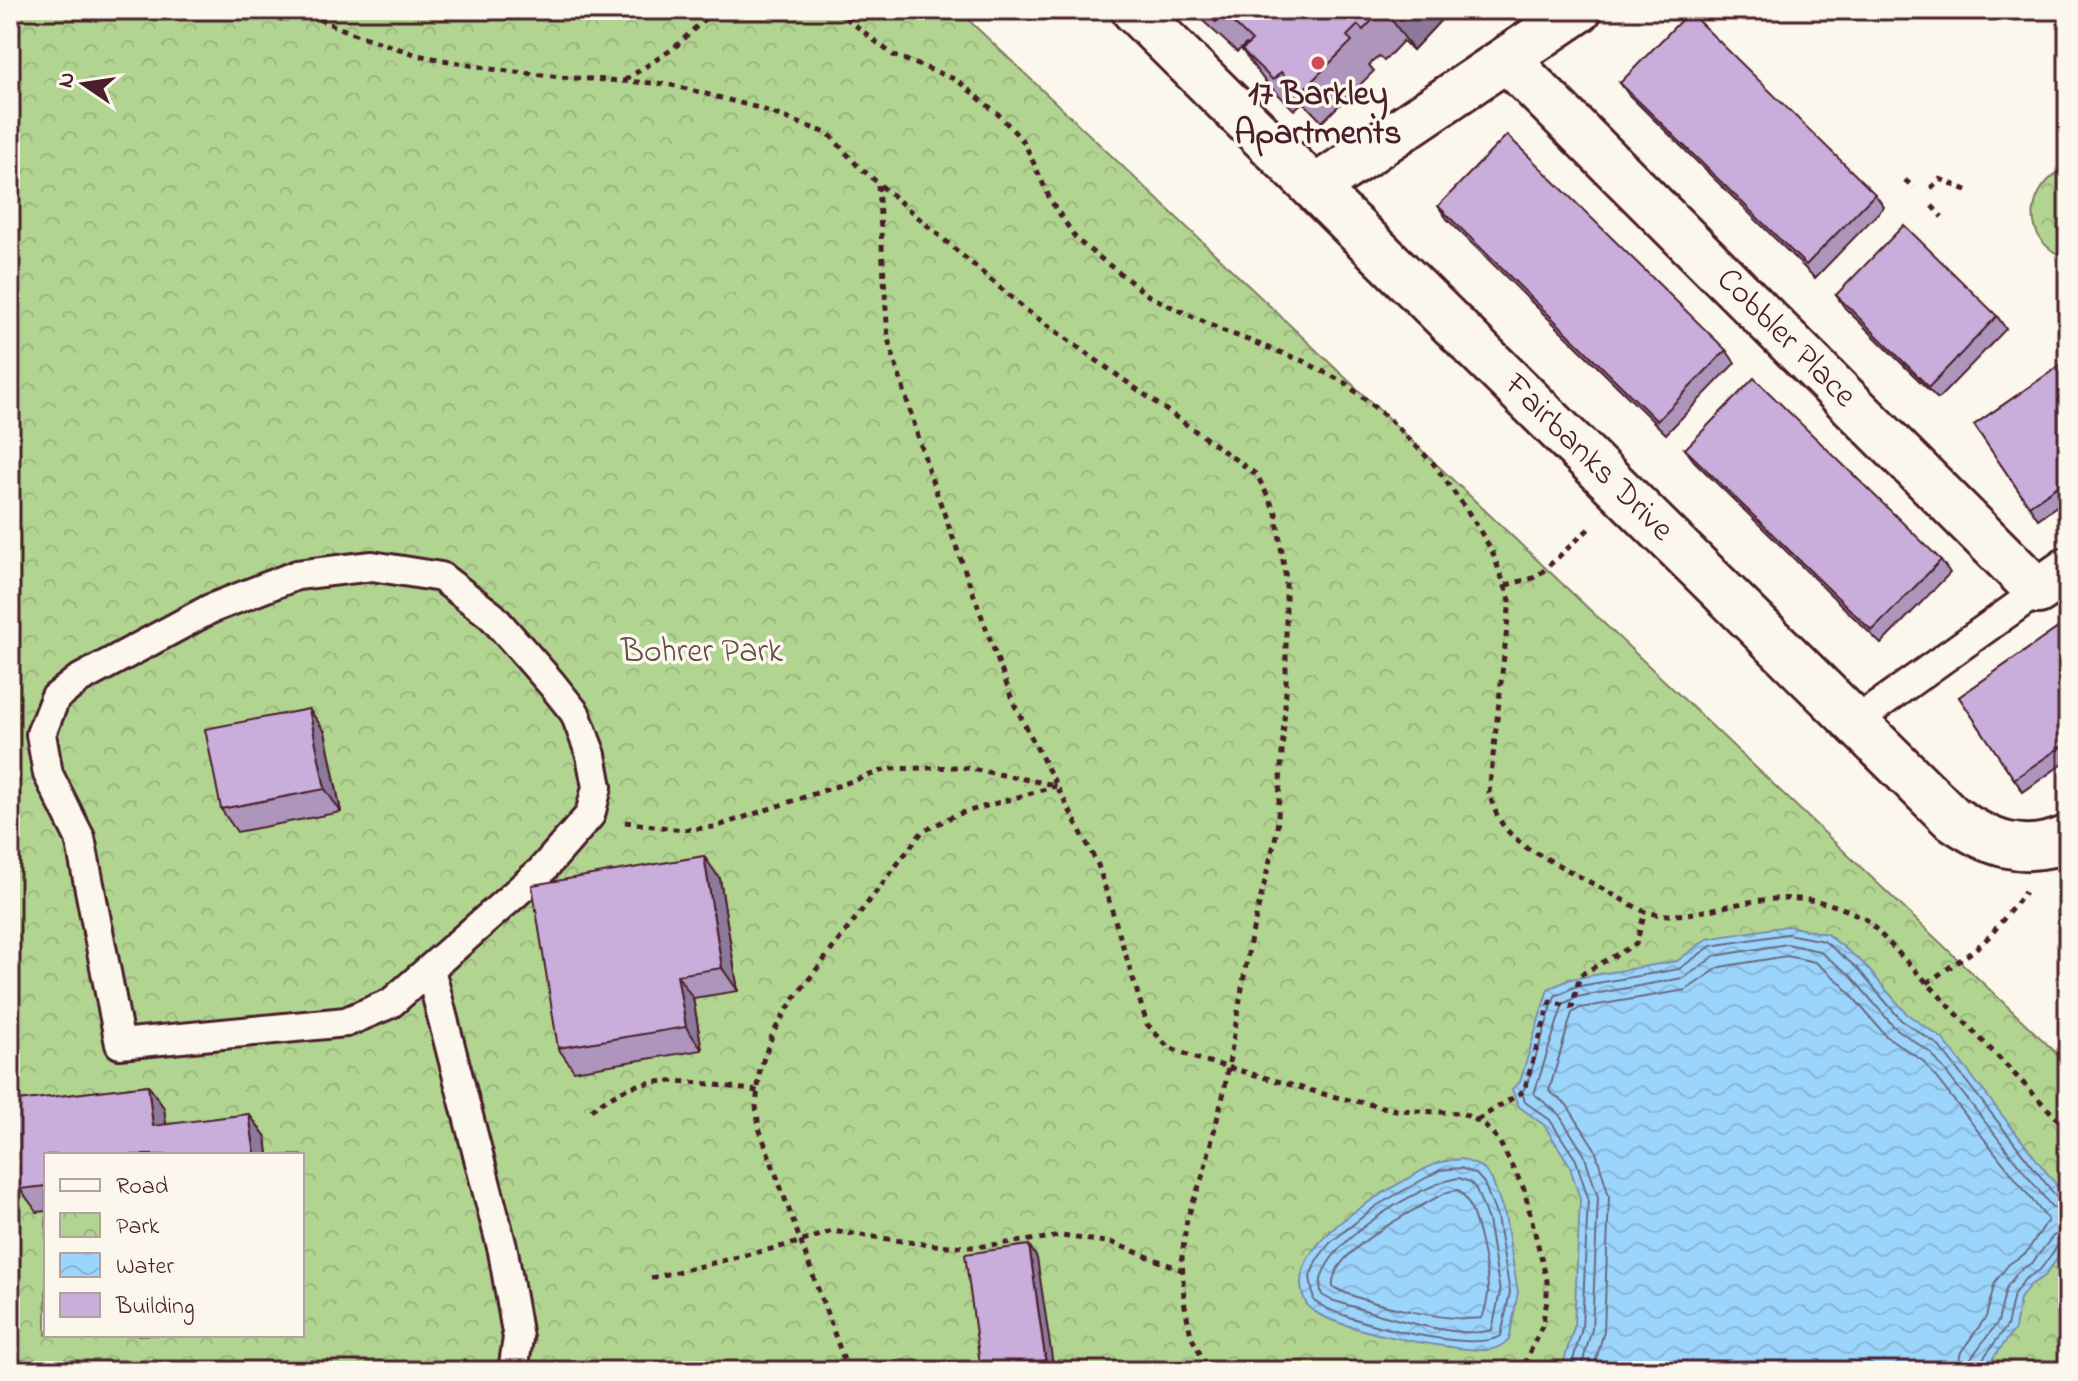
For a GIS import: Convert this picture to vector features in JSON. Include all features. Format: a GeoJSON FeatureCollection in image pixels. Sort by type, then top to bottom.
{"type":"FeatureCollection","features":[{"type":"Feature","properties":{"kind":"street","name":"Fairbanks Drive"},"geometry":{"type":"LineString","coordinates":[[1134,10],[1951,817],[1980,837],[2015,846],[2060,841]]}},
{"type":"Feature","properties":{"kind":"street"},"geometry":{"type":"LineString","coordinates":[[1315,188],[1579,10]]}},
{"type":"Feature","properties":{"kind":"street","name":"Cobbler Place"},"geometry":{"type":"LineString","coordinates":[[1507,60],[2053,580]]}},
{"type":"Feature","properties":{"kind":"lane"},"geometry":{"type":"LineString","coordinates":[[372,566],[441,577],[492,616],[575,713],[591,755],[597,787],[590,815],[541,871],[430,969],[391,1003],[346,1022],[120,1044],[80,838],[48,774],[41,734],[55,698],[78,680],[210,609],[297,575],[372,566]]}},
{"type":"Feature","properties":{"kind":"lane"},"geometry":{"type":"LineString","coordinates":[[1855,722],[2053,580]]}},
{"type":"Feature","properties":{"kind":"lane"},"geometry":{"type":"LineString","coordinates":[[430,969],[503,1251],[518,1338],[513,1371]]}},
{"type":"Feature","properties":{"kind":"path"},"geometry":{"type":"LineString","coordinates":[[10,15],[23,10]]}},
{"type":"Feature","properties":{"kind":"path"},"geometry":{"type":"LineString","coordinates":[[296,10],[417,55],[491,69],[560,77],[668,84],[759,108],[829,134],[878,184],[1026,310],[1257,475],[1276,513],[1286,580],[1286,691],[1277,831],[1250,942],[1229,1066],[1203,1175],[1187,1219],[1182,1270],[1184,1301],[1191,1336],[1209,1371]]}},
{"type":"Feature","properties":{"kind":"path"},"geometry":{"type":"LineString","coordinates":[[624,81],[674,48],[714,10]]}},
{"type":"Feature","properties":{"kind":"path"},"geometry":{"type":"LineString","coordinates":[[836,10],[893,55],[957,80],[998,114],[1024,142],[1051,201],[1077,240],[1149,296],[1219,329],[1303,361],[1345,383],[1390,420],[1433,463],[1492,551],[1510,600],[1489,793],[1497,819],[1527,848],[1645,912],[1679,917],[1761,899],[1792,897],[1845,908],[1867,920],[2068,1130]]}},
{"type":"Feature","properties":{"kind":"path"},"geometry":{"type":"LineString","coordinates":[[1931,188],[1940,179],[1969,191]]}},
{"type":"Feature","properties":{"kind":"path"},"geometry":{"type":"LineString","coordinates":[[1905,180],[1914,188]]}},
{"type":"Feature","properties":{"kind":"path"},"geometry":{"type":"LineString","coordinates":[[878,184],[888,339],[929,472],[1013,702],[1098,865],[1147,1024],[1167,1046],[1195,1058],[1327,1095],[1396,1110],[1462,1113],[1476,1120],[1498,1139],[1524,1189],[1547,1281],[1542,1326],[1521,1371]]}},
{"type":"Feature","properties":{"kind":"path"},"geometry":{"type":"LineString","coordinates":[[1932,206],[1942,217]]}},
{"type":"Feature","properties":{"kind":"path"},"geometry":{"type":"LineString","coordinates":[[1506,585],[1533,578],[1580,539]]}},
{"type":"Feature","properties":{"kind":"path"},"geometry":{"type":"LineString","coordinates":[[590,815],[666,828],[715,827],[888,769],[921,766],[961,767],[1056,786]]}},
{"type":"Feature","properties":{"kind":"path"},"geometry":{"type":"LineString","coordinates":[[848,1371],[759,1128],[756,1106],[760,1069],[773,1033],[793,1000],[922,832],[955,815],[1056,786]]}},
{"type":"Feature","properties":{"kind":"path"},"geometry":{"type":"LineString","coordinates":[[1927,983],[1973,951],[1990,936],[2027,890],[2049,877],[2060,841]]}},
{"type":"Feature","properties":{"kind":"path"},"geometry":{"type":"LineString","coordinates":[[1476,1120],[1524,1091],[1550,1002],[1572,1007],[1580,975],[1636,944],[1645,912]]}},
{"type":"Feature","properties":{"kind":"path"},"geometry":{"type":"LineString","coordinates":[[591,1110],[618,1093],[657,1082],[692,1082],[758,1091]]}},
{"type":"Feature","properties":{"kind":"path"},"geometry":{"type":"LineString","coordinates":[[651,1278],[800,1242],[832,1231],[930,1245],[975,1247],[1062,1236],[1113,1243],[1182,1270]]}},
{"type":"Feature","properties":{"kind":"green space","name":"Bohrer Park"},"geometry":{"type":"Polygon","coordinates":[[[10,10],[958,10],[2068,1064],[2068,1371],[10,1371],[10,10]]]}},
{"type":"Feature","properties":{"kind":"green space"},"geometry":{"type":"Polygon","coordinates":[[[2068,167],[2068,258],[2052,251],[2041,240],[2035,227],[2034,214],[2036,200],[2043,187],[2054,175],[2068,167]]]}},
{"type":"Feature","properties":{"kind":"water"},"geometry":{"type":"Polygon","coordinates":[[[1787,926],[1827,934],[1863,963],[1907,1014],[1943,1039],[2068,1200],[2068,1243],[2045,1276],[2030,1285],[2020,1299],[2015,1329],[1983,1371],[1561,1371],[1574,1327],[1580,1199],[1569,1164],[1544,1125],[1518,1106],[1512,1089],[1520,1082],[1548,989],[1571,979],[1677,961],[1707,939],[1787,926]]]}},
{"type":"Feature","properties":{"kind":"water"},"geometry":{"type":"Polygon","coordinates":[[[1462,1159],[1482,1167],[1492,1180],[1505,1215],[1518,1292],[1509,1340],[1487,1350],[1390,1337],[1335,1321],[1316,1313],[1306,1303],[1301,1284],[1305,1265],[1332,1230],[1371,1200],[1426,1168],[1444,1161],[1462,1159]]]}},
{"type":"Feature","properties":{"kind":"building"},"geometry":{"type":"Polygon","coordinates":[[[1203,10],[1382,10],[1363,30],[1358,25],[1347,36],[1352,41],[1301,92],[1281,72],[1273,80],[1242,50],[1252,41],[1224,14],[1216,22],[1203,10]]]}},
{"type":"Feature","properties":{"kind":"building"},"geometry":{"type":"Polygon","coordinates":[[[1382,10],[1401,10],[1392,20],[1382,10]]]}},
{"type":"Feature","properties":{"kind":"building"},"geometry":{"type":"Polygon","coordinates":[[[1689,12],[1875,194],[1806,265],[1620,83],[1689,12]]]}},
{"type":"Feature","properties":{"kind":"building"},"geometry":{"type":"Polygon","coordinates":[[[1507,135],[1726,350],[1657,421],[1438,206],[1507,135]]]}},
{"type":"Feature","properties":{"kind":"building"},"geometry":{"type":"Polygon","coordinates":[[[1904,225],[1997,316],[1929,387],[1836,295],[1904,225]]]}},
{"type":"Feature","properties":{"kind":"building"},"geometry":{"type":"Polygon","coordinates":[[[2068,360],[2068,479],[2029,506],[1974,425],[2068,360]]]}},
{"type":"Feature","properties":{"kind":"building"},"geometry":{"type":"Polygon","coordinates":[[[1754,378],[1941,560],[1872,631],[1685,449],[1754,378]]]}},
{"type":"Feature","properties":{"kind":"building"},"geometry":{"type":"Polygon","coordinates":[[[2068,621],[2068,742],[2014,779],[1959,697],[2068,621]]]}},
{"type":"Feature","properties":{"kind":"building"},"geometry":{"type":"Polygon","coordinates":[[[309,709],[325,789],[221,809],[205,729],[309,709]]]}},
{"type":"Feature","properties":{"kind":"building"},"geometry":{"type":"Polygon","coordinates":[[[704,856],[722,968],[677,975],[686,1027],[558,1048],[532,885],[704,856]]]}},
{"type":"Feature","properties":{"kind":"building"},"geometry":{"type":"Polygon","coordinates":[[[148,1085],[153,1126],[249,1114],[255,1153],[44,1153],[44,1186],[20,1189],[10,1102],[148,1085]]]}},
{"type":"Feature","properties":{"kind":"building"},"geometry":{"type":"Polygon","coordinates":[[[1029,1245],[1047,1371],[981,1371],[965,1254],[1029,1245]]]}},
{"type":"Feature","properties":{"kind":"place","name":"17 Barkley Apartments"},"geometry":{"type":"Point","coordinates":[1318,63]}}]}
